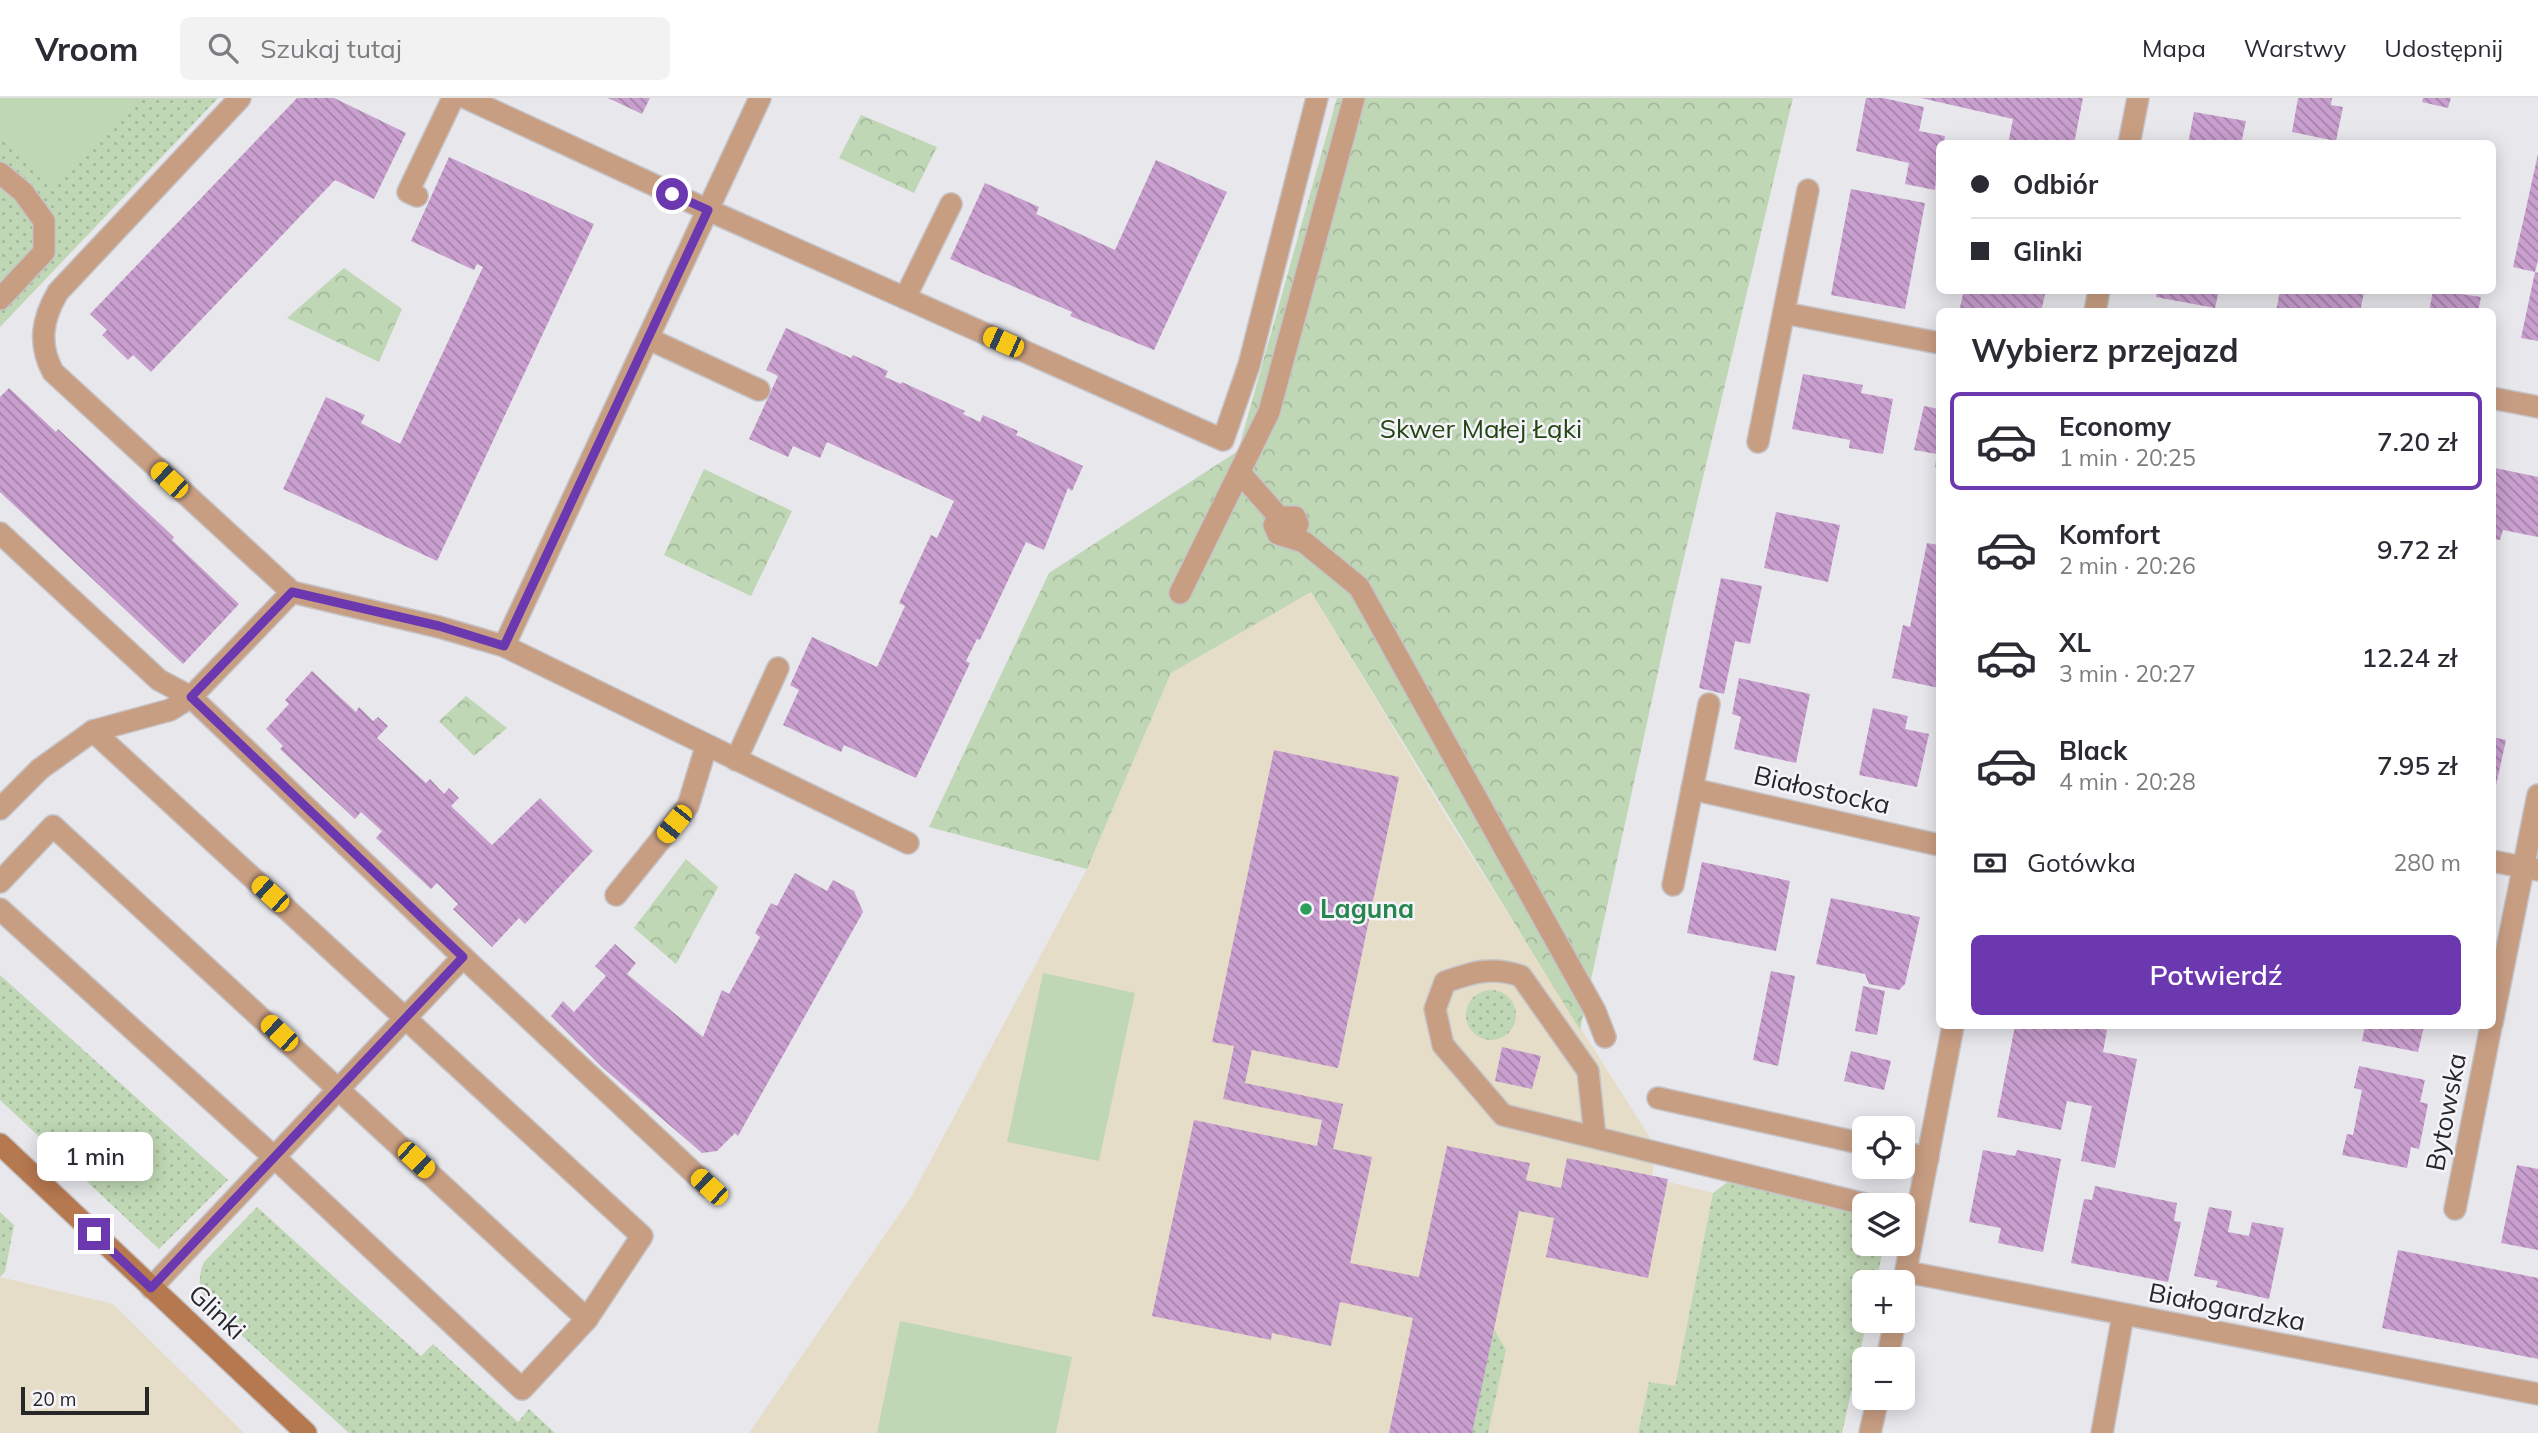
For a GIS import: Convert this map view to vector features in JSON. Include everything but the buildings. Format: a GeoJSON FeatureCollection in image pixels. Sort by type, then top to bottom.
{"type":"FeatureCollection","features":[{"type":"Feature","properties":{"kind":"street"},"geometry":{"type":"LineString","coordinates":[[240,98],[66,282],[51,304],[42,338],[48,363],[61,381],[292,592],[439,626],[504,646],[706,747],[908,843]]}},
{"type":"Feature","properties":{"kind":"street"},"geometry":{"type":"LineString","coordinates":[[409,192],[453,98]]}},
{"type":"Feature","properties":{"kind":"street"},"geometry":{"type":"LineString","coordinates":[[466,98],[708,210],[1223,440],[1249,365],[1317,98]]}},
{"type":"Feature","properties":{"kind":"street"},"geometry":{"type":"LineString","coordinates":[[504,646],[760,98]]}},
{"type":"Feature","properties":{"kind":"street"},"geometry":{"type":"LineString","coordinates":[[1180,593],[1269,412],[1353,98]]}},
{"type":"Feature","properties":{"kind":"street"},"geometry":{"type":"LineString","coordinates":[[2130,140],[2138,98]]}},
{"type":"Feature","properties":{"kind":"street"},"geometry":{"type":"LineString","coordinates":[[0,173],[23,192],[44,221],[44,252],[0,299]]}},
{"type":"Feature","properties":{"kind":"street"},"geometry":{"type":"LineString","coordinates":[[1758,442],[1808,190]]}},
{"type":"Feature","properties":{"kind":"street"},"geometry":{"type":"LineString","coordinates":[[905,298],[951,204]]}},
{"type":"Feature","properties":{"kind":"street"},"geometry":{"type":"LineString","coordinates":[[1784,313],[1936,342]]}},
{"type":"Feature","properties":{"kind":"street"},"geometry":{"type":"LineString","coordinates":[[649,339],[759,390]]}},
{"type":"Feature","properties":{"kind":"street"},"geometry":{"type":"LineString","coordinates":[[2496,399],[2538,407]]}},
{"type":"Feature","properties":{"kind":"street"},"geometry":{"type":"LineString","coordinates":[[1240,473],[1279,517],[1295,517],[1298,524],[1292,537],[1313,548],[1359,587],[1595,1011],[1605,1037]]}},
{"type":"Feature","properties":{"kind":"street"},"geometry":{"type":"LineString","coordinates":[[0,533],[159,680],[191,697],[709,1187]]}},
{"type":"Feature","properties":{"kind":"street"},"geometry":{"type":"LineString","coordinates":[[1,806],[40,769],[93,731],[170,710],[191,697],[292,592]]}},
{"type":"Feature","properties":{"kind":"street"},"geometry":{"type":"LineString","coordinates":[[736,760],[778,668]]}},
{"type":"Feature","properties":{"kind":"street"},"geometry":{"type":"LineString","coordinates":[[1673,885],[1709,705]]}},
{"type":"Feature","properties":{"kind":"street"},"geometry":{"type":"LineString","coordinates":[[0,909],[275,1158],[522,1389],[587,1319],[642,1236],[93,731]]}},
{"type":"Feature","properties":{"kind":"street"},"geometry":{"type":"LineString","coordinates":[[615,895],[688,806],[706,747]]}},
{"type":"Feature","properties":{"kind":"street","name":"Białostocka"},"geometry":{"type":"LineString","coordinates":[[1692,789],[1936,844]]}},
{"type":"Feature","properties":{"kind":"street","name":"Bytowska"},"geometry":{"type":"LineString","coordinates":[[2496,1008],[2531,868],[2538,795]]}},
{"type":"Feature","properties":{"kind":"street"},"geometry":{"type":"LineString","coordinates":[[0,882],[53,826],[587,1319]]}},
{"type":"Feature","properties":{"kind":"street"},"geometry":{"type":"LineString","coordinates":[[2496,862],[2531,868]]}},
{"type":"Feature","properties":{"kind":"street"},"geometry":{"type":"LineString","coordinates":[[151,1288],[407,1020],[463,957]]}},
{"type":"Feature","properties":{"kind":"street"},"geometry":{"type":"LineString","coordinates":[[1595,1137],[1588,1071],[1521,976],[1502,969],[1481,969],[1445,982],[1435,1009],[1443,1045],[1503,1115],[1852,1201]]}},
{"type":"Feature","properties":{"kind":"street"},"geometry":{"type":"LineString","coordinates":[[1915,1198],[1928,1158],[1952,1029]]}},
{"type":"Feature","properties":{"kind":"street","name":"Bytowska"},"geometry":{"type":"LineString","coordinates":[[2455,1209],[2491,1029]]}},
{"type":"Feature","properties":{"kind":"street"},"geometry":{"type":"LineString","coordinates":[[1658,1098],[1852,1141]]}},
{"type":"Feature","properties":{"kind":"street","name":"Glinki"},"geometry":{"type":"LineString","coordinates":[[0,1144],[306,1433]]}},
{"type":"Feature","properties":{"kind":"street"},"geometry":{"type":"LineString","coordinates":[[1915,1156],[1928,1158]]}},
{"type":"Feature","properties":{"kind":"street","name":"Białogardzka"},"geometry":{"type":"LineString","coordinates":[[1915,1284],[2123,1315],[2538,1394]]}},
{"type":"Feature","properties":{"kind":"street"},"geometry":{"type":"LineString","coordinates":[[2102,1433],[2123,1315]]}},
{"type":"Feature","properties":{"kind":"street"},"geometry":{"type":"LineString","coordinates":[[1870,1433],[1875,1410]]}},
{"type":"Feature","properties":{"kind":"shaded area"},"geometry":{"type":"Polygon","coordinates":[[[1311,592],[1451,824],[1656,1147],[1652,1178],[1713,1193],[1675,1387],[1649,1382],[1638,1433],[749,1433],[911,1197],[1087,869],[1171,673],[1311,592]]]}},
{"type":"Feature","properties":{"kind":"shaded area"},"geometry":{"type":"Polygon","coordinates":[[[0,1277],[113,1304],[244,1433],[0,1433],[0,1277]]]}},
{"type":"Feature","properties":{"kind":"green space"},"geometry":{"type":"Polygon","coordinates":[[[0,98],[218,98],[0,327],[0,98]]]}},
{"type":"Feature","properties":{"kind":"green space"},"geometry":{"type":"Polygon","coordinates":[[[0,98],[134,98],[57,185],[0,130],[0,98]]]}},
{"type":"Feature","properties":{"kind":"green space","name":"Skwer Małej Łąki"},"geometry":{"type":"Polygon","coordinates":[[[1337,98],[1793,98],[1672,608],[1580,1030],[1311,592],[1171,673],[1087,869],[929,827],[1049,573],[1238,451],[1337,98]]]}},
{"type":"Feature","properties":{"kind":"green space"},"geometry":{"type":"Polygon","coordinates":[[[861,115],[937,147],[914,193],[839,158],[861,115]]]}},
{"type":"Feature","properties":{"kind":"green space"},"geometry":{"type":"Polygon","coordinates":[[[344,268],[402,309],[379,362],[287,318],[344,268]]]}},
{"type":"Feature","properties":{"kind":"green space"},"geometry":{"type":"Polygon","coordinates":[[[704,469],[792,511],[751,596],[664,555],[704,469]]]}},
{"type":"Feature","properties":{"kind":"green space"},"geometry":{"type":"Polygon","coordinates":[[[466,696],[507,728],[474,756],[439,721],[466,696]]]}},
{"type":"Feature","properties":{"kind":"green space"},"geometry":{"type":"Polygon","coordinates":[[[686,859],[718,887],[676,964],[634,928],[686,859]]]}},
{"type":"Feature","properties":{"kind":"green space"},"geometry":{"type":"Polygon","coordinates":[[[1043,973],[1135,993],[1099,1161],[1007,1142],[1043,973]]]}},
{"type":"Feature","properties":{"kind":"green space"},"geometry":{"type":"Polygon","coordinates":[[[0,975],[228,1180],[159,1249],[0,1100],[0,975]]]}},
{"type":"Feature","properties":{"kind":"green space"},"geometry":{"type":"Polygon","coordinates":[[[1491,990],[1509,997],[1516,1015],[1509,1033],[1491,1040],[1473,1033],[1466,1015],[1473,997],[1491,990]]]}},
{"type":"Feature","properties":{"kind":"green space"},"geometry":{"type":"Polygon","coordinates":[[[1741,1172],[1852,1203],[1852,1256],[1882,1256],[1879,1270],[1852,1270],[1852,1333],[1864,1333],[1861,1347],[1852,1347],[1852,1388],[1842,1433],[1638,1433],[1649,1382],[1675,1386],[1713,1193],[1741,1172]]]}},
{"type":"Feature","properties":{"kind":"green space"},"geometry":{"type":"Polygon","coordinates":[[[257,1207],[421,1356],[433,1344],[518,1422],[529,1409],[555,1433],[349,1433],[208,1305],[203,1294],[200,1279],[204,1262],[257,1207]]]}},
{"type":"Feature","properties":{"kind":"green space"},"geometry":{"type":"Polygon","coordinates":[[[0,1212],[14,1225],[5,1272],[0,1277],[0,1212]]]}},
{"type":"Feature","properties":{"kind":"green space"},"geometry":{"type":"Polygon","coordinates":[[[900,1321],[1072,1357],[1056,1433],[877,1433],[900,1321]]]}},
{"type":"Feature","properties":{"kind":"green space"},"geometry":{"type":"Polygon","coordinates":[[[1494,1329],[1506,1350],[1488,1433],[1465,1433],[1494,1329]]]}},
{"type":"Feature","properties":{"kind":"place","name":"Laguna"},"geometry":{"type":"Point","coordinates":[1306,909]}},
{"type":"Feature","properties":{"kind":"route"},"geometry":{"type":"LineString","coordinates":[[94,1234],[151,1288],[407,1020],[463,957],[191,697],[292,592],[439,626],[504,646],[708,210],[672,194]]}}]}
